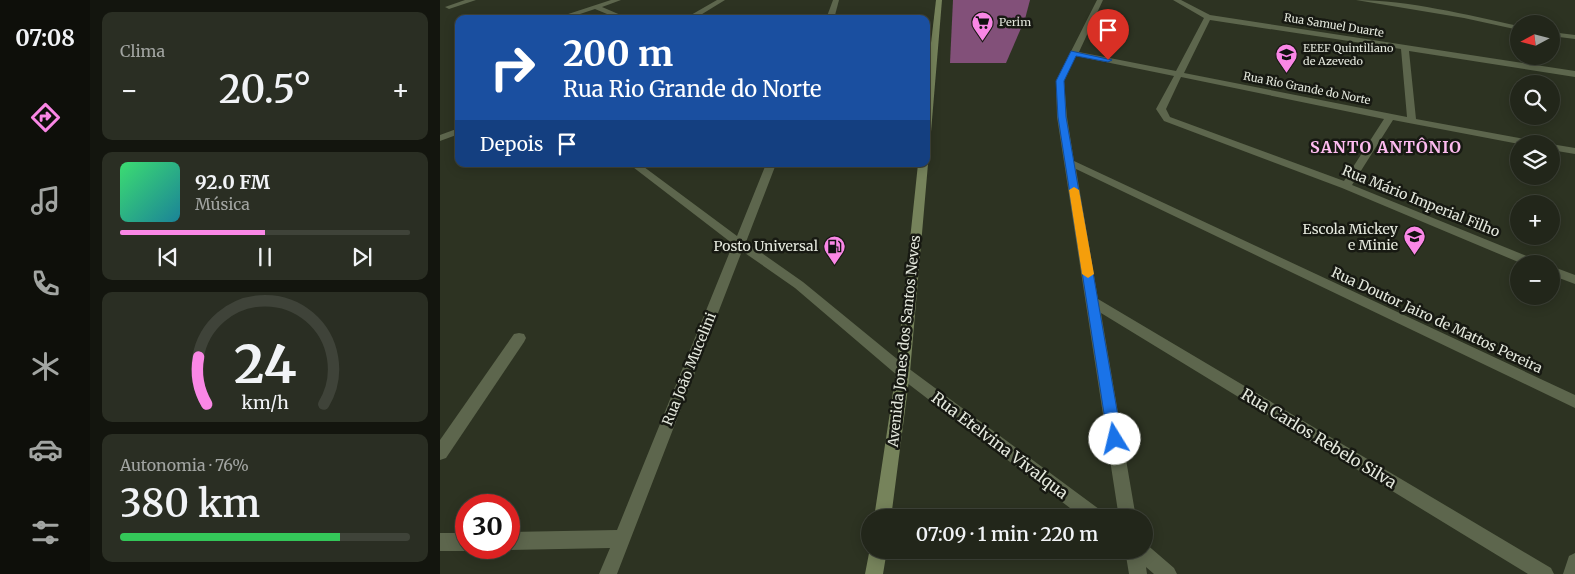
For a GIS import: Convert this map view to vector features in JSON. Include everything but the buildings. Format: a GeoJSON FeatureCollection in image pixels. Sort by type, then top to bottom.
{"type":"FeatureCollection","features":[{"type":"Feature","properties":{"kind":"main road"},"geometry":{"type":"LineString","coordinates":[[930,91],[939,0]]}},
{"type":"Feature","properties":{"kind":"main road","name":"Avenida Jones dos Santos Neves"},"geometry":{"type":"LineString","coordinates":[[883,509],[903,372],[923,167]]}},
{"type":"Feature","properties":{"kind":"main road"},"geometry":{"type":"LineString","coordinates":[[874,574],[876,559]]}},
{"type":"Feature","properties":{"kind":"street"},"geometry":{"type":"LineString","coordinates":[[449,7],[473,0]]}},
{"type":"Feature","properties":{"kind":"street"},"geometry":{"type":"LineString","coordinates":[[570,15],[618,0]]}},
{"type":"Feature","properties":{"kind":"street"},"geometry":{"type":"LineString","coordinates":[[695,15],[722,0]]}},
{"type":"Feature","properties":{"kind":"street"},"geometry":{"type":"LineString","coordinates":[[831,15],[836,0]]}},
{"type":"Feature","properties":{"kind":"street"},"geometry":{"type":"LineString","coordinates":[[1100,0],[1060,81],[1062,117],[1126,509]]}},
{"type":"Feature","properties":{"kind":"street","name":"Rua Samuel Duarte"},"geometry":{"type":"LineString","coordinates":[[1176,0],[1208,17],[1575,74]]}},
{"type":"Feature","properties":{"kind":"street"},"geometry":{"type":"LineString","coordinates":[[1359,0],[1464,16],[1510,26]]}},
{"type":"Feature","properties":{"kind":"street"},"geometry":{"type":"LineString","coordinates":[[595,7],[616,15]]}},
{"type":"Feature","properties":{"kind":"street"},"geometry":{"type":"LineString","coordinates":[[1177,74],[1208,17]]}},
{"type":"Feature","properties":{"kind":"street"},"geometry":{"type":"LineString","coordinates":[[1560,35],[1575,37]]}},
{"type":"Feature","properties":{"kind":"street"},"geometry":{"type":"LineString","coordinates":[[1404,48],[1412,121]]}},
{"type":"Feature","properties":{"kind":"street","name":"Rua Rio Grande do Norte"},"geometry":{"type":"LineString","coordinates":[[1074,53],[1390,117],[1510,139]]}},
{"type":"Feature","properties":{"kind":"street","name":"Rua Mário Imperial Filho"},"geometry":{"type":"LineString","coordinates":[[1177,74],[1161,109],[1163,115],[1178,123],[1346,186],[1513,255]]}},
{"type":"Feature","properties":{"kind":"street"},"geometry":{"type":"LineString","coordinates":[[1346,186],[1390,117]]}},
{"type":"Feature","properties":{"kind":"street"},"geometry":{"type":"LineString","coordinates":[[440,138],[455,132]]}},
{"type":"Feature","properties":{"kind":"street"},"geometry":{"type":"LineString","coordinates":[[1560,148],[1575,151]]}},
{"type":"Feature","properties":{"kind":"street","name":"Rua Doutor Jairo de Mattos Pereira"},"geometry":{"type":"LineString","coordinates":[[1070,162],[1575,402]]}},
{"type":"Feature","properties":{"kind":"street","name":"Rua Etelvina Vivalqua"},"geometry":{"type":"LineString","coordinates":[[638,167],[739,243],[799,285],[903,372],[1085,509]]}},
{"type":"Feature","properties":{"kind":"street","name":"Rua João Mucelini"},"geometry":{"type":"LineString","coordinates":[[608,574],[770,167]]}},
{"type":"Feature","properties":{"kind":"street"},"geometry":{"type":"LineString","coordinates":[[1560,274],[1575,280]]}},
{"type":"Feature","properties":{"kind":"street","name":"Rua Carlos Rebelo Silva"},"geometry":{"type":"LineString","coordinates":[[1092,302],[1545,574]]}},
{"type":"Feature","properties":{"kind":"street"},"geometry":{"type":"LineString","coordinates":[[440,453],[519,338]]}},
{"type":"Feature","properties":{"kind":"street"},"geometry":{"type":"LineString","coordinates":[[520,541],[622,539]]}},
{"type":"Feature","properties":{"kind":"street"},"geometry":{"type":"LineString","coordinates":[[440,542],[455,542]]}},
{"type":"Feature","properties":{"kind":"street"},"geometry":{"type":"LineString","coordinates":[[1136,559],[1138,574]]}},
{"type":"Feature","properties":{"kind":"street"},"geometry":{"type":"LineString","coordinates":[[1150,559],[1168,574]]}},
{"type":"Feature","properties":{"kind":"street"},"geometry":{"type":"LineString","coordinates":[[1572,574],[1575,562]]}},
{"type":"Feature","properties":{"kind":"slow traffic"},"geometry":{"type":"LineString","coordinates":[[1074,190],[1088,274]]}},
{"type":"Feature","properties":{"kind":"place","name":"Perim"},"geometry":{"type":"Point","coordinates":[983,41]}},
{"type":"Feature","properties":{"kind":"place","name":"EEEF Quintiliano de Azevedo"},"geometry":{"type":"Point","coordinates":[1287,73]}},
{"type":"Feature","properties":{"kind":"place","name":"Escola Mickey e Minie"},"geometry":{"type":"Point","coordinates":[1414,256]}},
{"type":"Feature","properties":{"kind":"place","name":"Posto Universal"},"geometry":{"type":"Point","coordinates":[834,265]}},
{"type":"Feature","properties":{"kind":"district","name":"SANTO ANTÔNIO"},"geometry":{"type":"Point","coordinates":[1386,147]}},
{"type":"Feature","properties":{"kind":"route"},"geometry":{"type":"LineString","coordinates":[[1108,60],[1074,53],[1060,81],[1062,117],[1115,439]]}}]}
